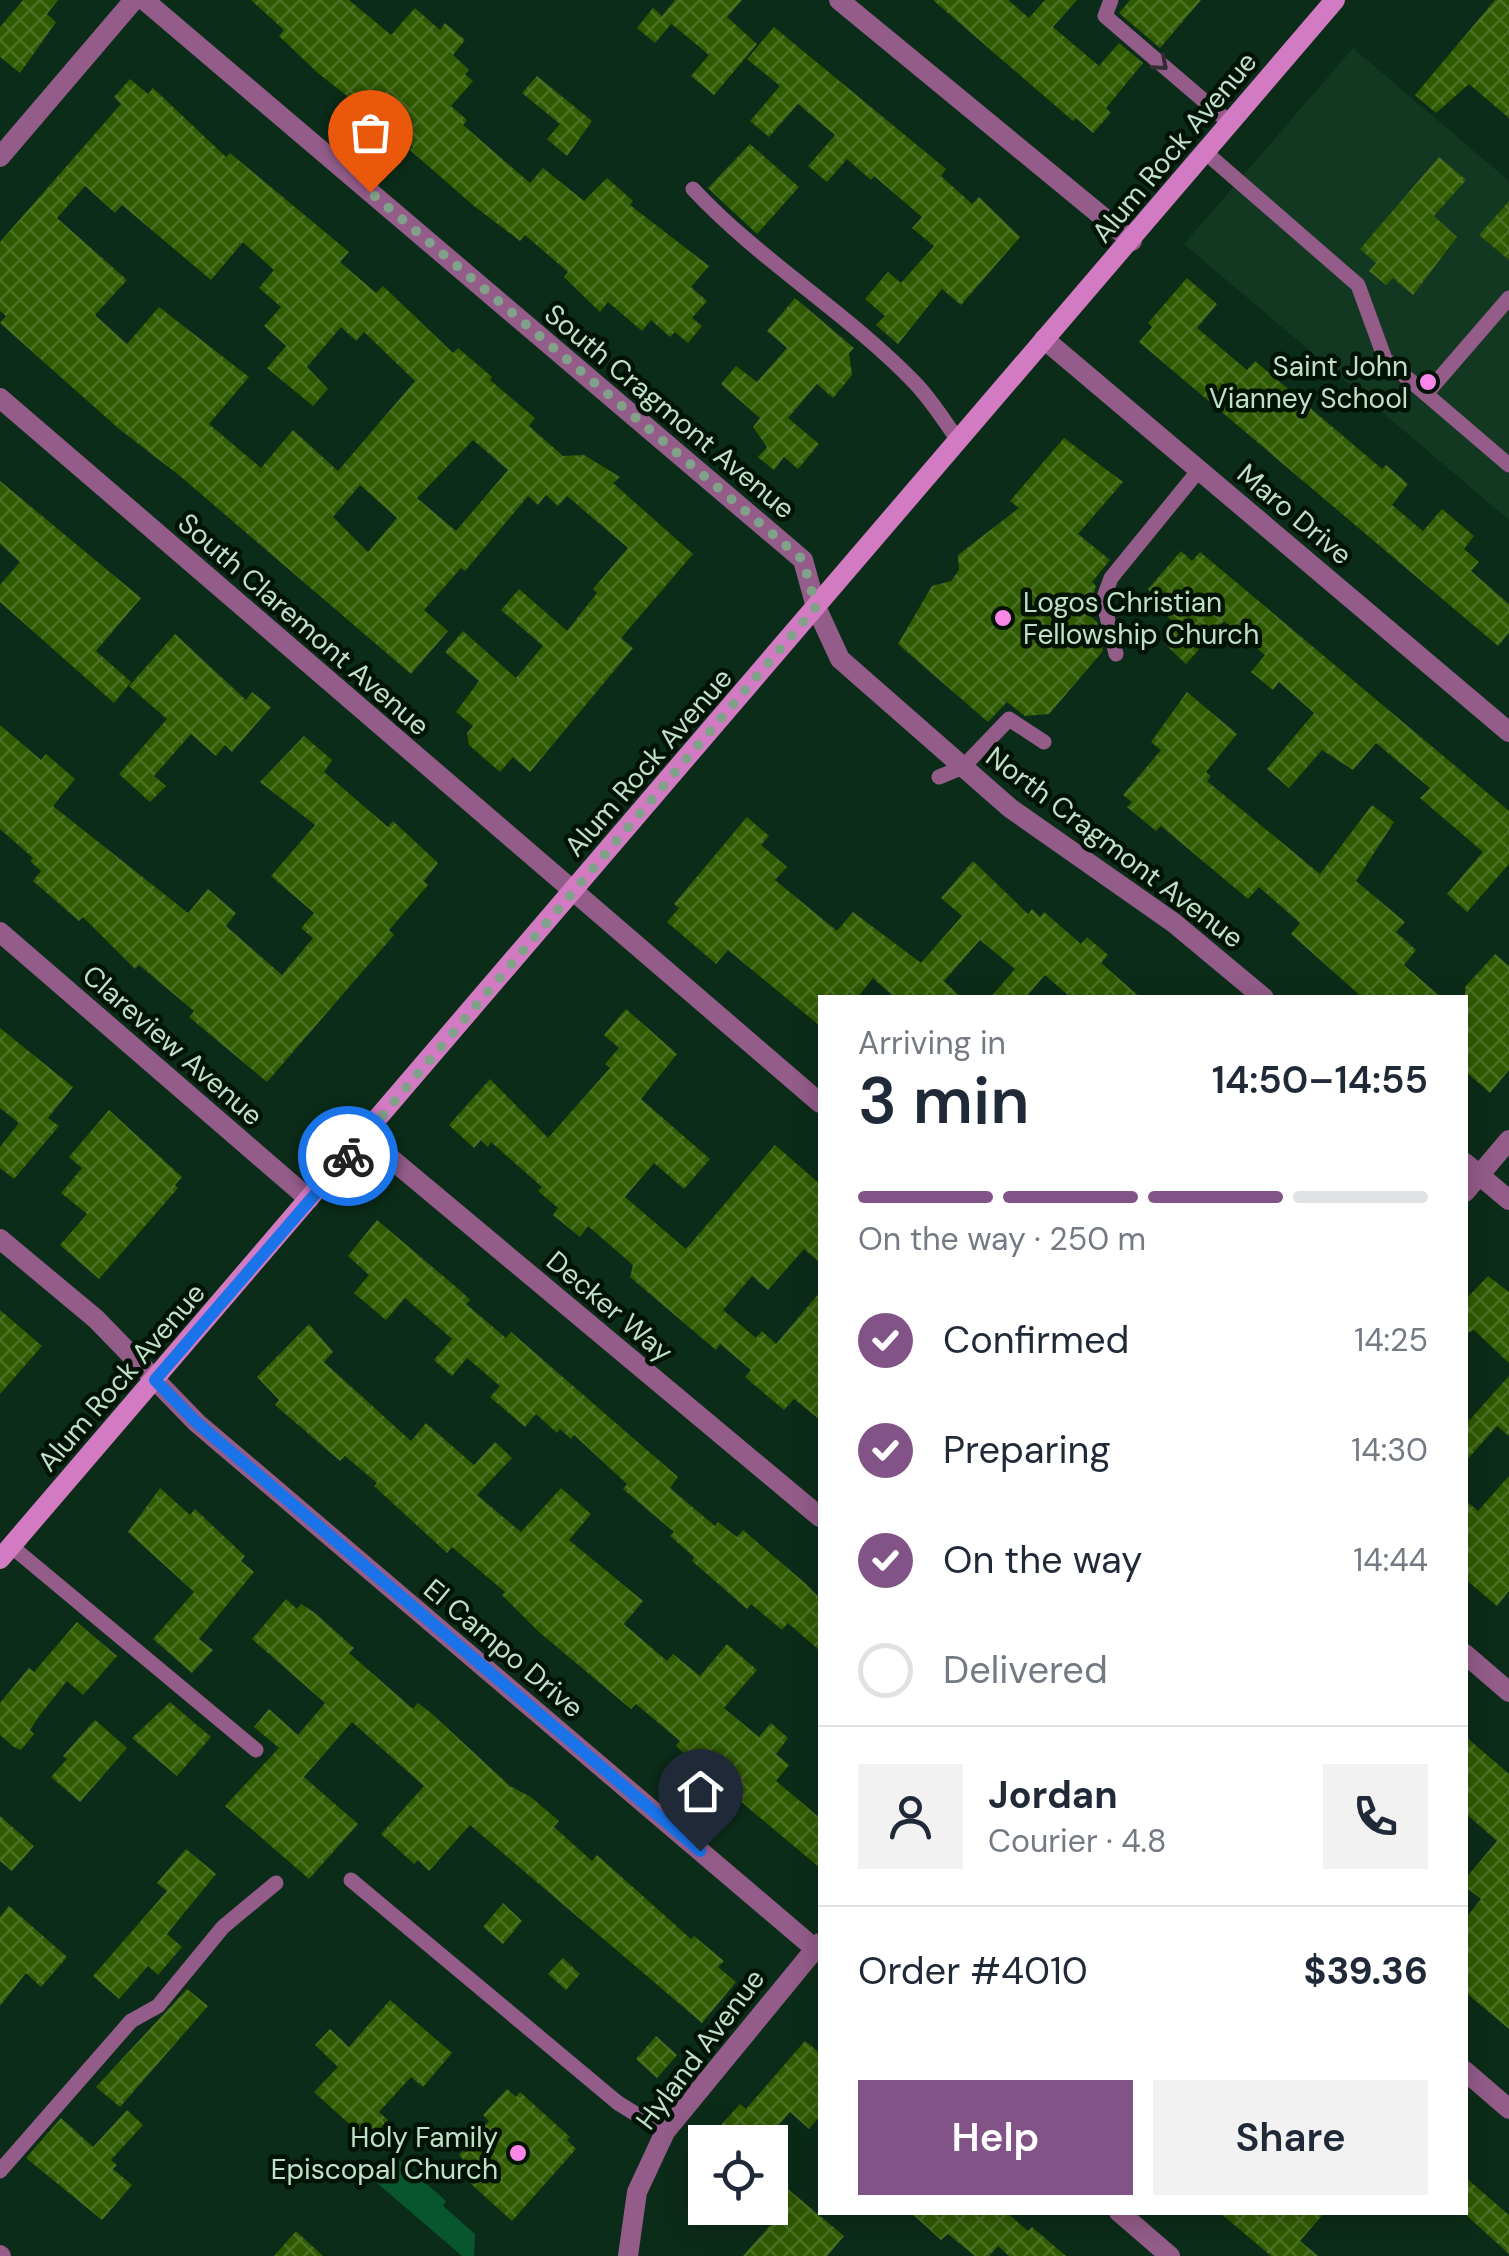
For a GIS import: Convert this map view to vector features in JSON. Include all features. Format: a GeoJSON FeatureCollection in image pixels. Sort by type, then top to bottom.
{"type":"FeatureCollection","features":[{"type":"Feature","properties":{"kind":"main road","name":"Alum Rock Avenue"},"geometry":{"type":"LineString","coordinates":[[6,1552],[1335,0]]}},
{"type":"Feature","properties":{"kind":"street"},"geometry":{"type":"LineString","coordinates":[[0,156],[134,0]]}},
{"type":"Feature","properties":{"kind":"street","name":"South Cragmont Avenue"},"geometry":{"type":"LineString","coordinates":[[144,0],[803,560],[816,607]]}},
{"type":"Feature","properties":{"kind":"street"},"geometry":{"type":"LineString","coordinates":[[839,0],[1132,241]]}},
{"type":"Feature","properties":{"kind":"street","name":"Maro Drive"},"geometry":{"type":"LineString","coordinates":[[1044,340],[1509,732]]}},
{"type":"Feature","properties":{"kind":"street","name":"South Claremont Avenue"},"geometry":{"type":"LineString","coordinates":[[0,398],[818,1101]]}},
{"type":"Feature","properties":{"kind":"street","name":"North Cragmont Avenue"},"geometry":{"type":"LineString","coordinates":[[816,607],[840,659],[1010,808],[1174,923],[1260,995]]}},
{"type":"Feature","properties":{"kind":"street","name":"Clareview Avenue"},"geometry":{"type":"LineString","coordinates":[[0,932],[310,1199]]}},
{"type":"Feature","properties":{"kind":"street","name":"Decker Way"},"geometry":{"type":"LineString","coordinates":[[365,1137],[818,1515]]}},
{"type":"Feature","properties":{"kind":"street"},"geometry":{"type":"LineString","coordinates":[[1509,1140],[1472,1169],[1509,1200]]}},
{"type":"Feature","properties":{"kind":"street","name":"El Campo Drive"},"geometry":{"type":"LineString","coordinates":[[0,1239],[96,1320],[196,1422],[818,1948]]}},
{"type":"Feature","properties":{"kind":"street"},"geometry":{"type":"LineString","coordinates":[[1468,1657],[1509,1692]]}},
{"type":"Feature","properties":{"kind":"street","name":"Hyland Avenue"},"geometry":{"type":"LineString","coordinates":[[628,2256],[637,2192],[665,2132],[818,1948]]}},
{"type":"Feature","properties":{"kind":"street"},"geometry":{"type":"LineString","coordinates":[[1468,2074],[1509,2109]]}},
{"type":"Feature","properties":{"kind":"street"},"geometry":{"type":"LineString","coordinates":[[1123,2215],[1170,2256]]}},
{"type":"Feature","properties":{"kind":"lane"},"geometry":{"type":"LineString","coordinates":[[1111,0],[1105,16],[1230,124]]}},
{"type":"Feature","properties":{"kind":"lane"},"geometry":{"type":"LineString","coordinates":[[1205,152],[1358,285],[1385,359],[1509,465]]}},
{"type":"Feature","properties":{"kind":"lane"},"geometry":{"type":"LineString","coordinates":[[692,189],[718,216],[879,348],[919,387],[958,440]]}},
{"type":"Feature","properties":{"kind":"lane"},"geometry":{"type":"LineString","coordinates":[[1426,394],[1509,298]]}},
{"type":"Feature","properties":{"kind":"lane"},"geometry":{"type":"LineString","coordinates":[[1116,654],[1102,600],[1110,578],[1199,470]]}},
{"type":"Feature","properties":{"kind":"lane"},"geometry":{"type":"LineString","coordinates":[[939,777],[964,767],[1010,719],[1044,742]]}},
{"type":"Feature","properties":{"kind":"lane"},"geometry":{"type":"LineString","coordinates":[[6,1552],[256,1750]]}},
{"type":"Feature","properties":{"kind":"lane"},"geometry":{"type":"LineString","coordinates":[[351,1880],[618,2103],[665,2132]]}},
{"type":"Feature","properties":{"kind":"lane"},"geometry":{"type":"LineString","coordinates":[[0,2171],[131,2021],[158,2006],[223,1926],[276,1884]]}},
{"type":"Feature","properties":{"kind":"shaded area","name":"Saint John Vianney School"},"geometry":{"type":"Polygon","coordinates":[[[1353,48],[1509,181],[1509,520],[1184,244],[1353,48]]]}},
{"type":"Feature","properties":{"kind":"shaded area"},"geometry":{"type":"Polygon","coordinates":[[[398,2159],[446,2201],[443,2206],[475,2234],[474,2256],[462,2256],[377,2183],[398,2159]]]}},
{"type":"Feature","properties":{"kind":"building"},"geometry":{"type":"Polygon","coordinates":[[[23,0],[58,0],[47,14],[56,22],[20,73],[0,57],[0,27],[23,0]]]}},
{"type":"Feature","properties":{"kind":"building"},"geometry":{"type":"Polygon","coordinates":[[[251,0],[349,0],[391,35],[415,8],[440,30],[445,23],[465,40],[453,55],[469,70],[465,74],[473,81],[451,106],[467,120],[463,125],[530,183],[543,168],[584,201],[607,178],[633,201],[630,205],[709,266],[691,287],[707,301],[692,318],[702,326],[688,343],[675,332],[670,337],[651,320],[642,331],[608,302],[600,312],[564,277],[568,272],[525,235],[520,241],[474,206],[410,150],[413,147],[319,74],[279,36],[284,30],[251,0]]]}},
{"type":"Feature","properties":{"kind":"building"},"geometry":{"type":"Polygon","coordinates":[[[675,0],[742,0],[727,17],[757,44],[714,95],[691,76],[709,55],[662,16],[675,0]]]}},
{"type":"Feature","properties":{"kind":"building"},"geometry":{"type":"Polygon","coordinates":[[[933,0],[1008,0],[1029,18],[1045,0],[1077,0],[1053,27],[1099,66],[1119,43],[1143,63],[1106,108],[1111,113],[1093,133],[1076,118],[1073,121],[933,0]]]}},
{"type":"Feature","properties":{"kind":"building"},"geometry":{"type":"Polygon","coordinates":[[[1130,0],[1201,0],[1160,48],[1119,13],[1130,0]]]}},
{"type":"Feature","properties":{"kind":"building"},"geometry":{"type":"Polygon","coordinates":[[[1495,0],[1509,0],[1509,118],[1469,84],[1436,113],[1415,95],[1495,0]]]}},
{"type":"Feature","properties":{"kind":"building"},"geometry":{"type":"Polygon","coordinates":[[[653,8],[671,24],[655,43],[637,28],[653,8]]]}},
{"type":"Feature","properties":{"kind":"building"},"geometry":{"type":"Polygon","coordinates":[[[774,27],[946,169],[941,176],[972,204],[979,197],[1020,237],[961,305],[942,289],[898,344],[876,325],[885,316],[865,299],[888,272],[901,283],[934,246],[912,228],[922,217],[874,176],[871,180],[847,159],[827,182],[808,166],[835,135],[798,104],[769,137],[750,121],[780,86],[747,59],[774,27]]]}},
{"type":"Feature","properties":{"kind":"building"},"geometry":{"type":"Polygon","coordinates":[[[537,76],[592,121],[567,156],[547,139],[560,124],[522,93],[537,76]]]}},
{"type":"Feature","properties":{"kind":"building"},"geometry":{"type":"Polygon","coordinates":[[[130,79],[148,94],[153,88],[226,157],[230,153],[349,252],[340,262],[376,293],[383,286],[453,353],[458,348],[492,377],[490,380],[535,418],[529,426],[563,456],[584,455],[620,477],[613,483],[693,554],[621,638],[633,648],[530,772],[513,757],[500,772],[469,745],[467,733],[473,726],[456,712],[479,681],[445,652],[463,631],[516,678],[543,646],[501,610],[519,589],[567,631],[597,593],[593,589],[628,548],[567,496],[558,506],[546,495],[538,505],[528,496],[465,571],[461,568],[424,610],[448,631],[411,674],[180,476],[118,428],[0,323],[6,316],[0,311],[0,242],[121,104],[114,97],[130,79]],[[85,186],[57,218],[127,280],[95,315],[127,344],[159,307],[249,377],[209,424],[261,468],[293,430],[338,471],[415,381],[364,332],[356,341],[341,327],[307,367],[328,389],[313,406],[267,368],[286,346],[264,326],[281,307],[259,288],[274,270],[243,242],[211,280],[122,205],[115,213],[85,186]],[[473,440],[417,498],[456,531],[508,470],[473,440]],[[360,485],[333,517],[368,552],[397,518],[360,485]]]}},
{"type":"Feature","properties":{"kind":"building"},"geometry":{"type":"Polygon","coordinates":[[[750,144],[799,187],[757,234],[708,188],[750,144]]]}},
{"type":"Feature","properties":{"kind":"building"},"geometry":{"type":"Polygon","coordinates":[[[1439,157],[1466,180],[1434,216],[1457,237],[1413,295],[1393,278],[1386,285],[1369,271],[1376,263],[1360,249],[1439,157]]]}},
{"type":"Feature","properties":{"kind":"building"},"geometry":{"type":"Polygon","coordinates":[[[1509,201],[1509,260],[1479,235],[1509,201]]]}},
{"type":"Feature","properties":{"kind":"building"},"geometry":{"type":"Polygon","coordinates":[[[1187,278],[1217,304],[1197,328],[1247,370],[1255,361],[1382,469],[1386,465],[1408,484],[1392,505],[1423,531],[1442,509],[1474,536],[1464,549],[1479,562],[1471,571],[1509,604],[1509,633],[1498,646],[1139,342],[1152,327],[1148,323],[1187,278]]]}},
{"type":"Feature","properties":{"kind":"building"},"geometry":{"type":"Polygon","coordinates":[[[795,298],[854,348],[849,353],[852,375],[833,398],[817,384],[788,418],[819,444],[798,469],[784,457],[774,470],[758,457],[767,447],[753,427],[760,418],[721,384],[736,366],[757,382],[787,348],[767,331],[795,298]]]}},
{"type":"Feature","properties":{"kind":"building","name":"Logos Christian Fellowship Church"},"geometry":{"type":"Polygon","coordinates":[[[1064,438],[1123,482],[1078,534],[1110,560],[1092,582],[1096,586],[1092,600],[1083,610],[1097,622],[1103,651],[1049,714],[1025,716],[1007,702],[988,722],[898,644],[932,586],[951,581],[959,570],[958,555],[1019,508],[1010,501],[1064,438]]]}},
{"type":"Feature","properties":{"kind":"building"},"geometry":{"type":"Polygon","coordinates":[[[0,481],[141,598],[96,651],[131,682],[114,703],[0,602],[0,585],[20,562],[0,544],[0,481]]]}},
{"type":"Feature","properties":{"kind":"building"},"geometry":{"type":"Polygon","coordinates":[[[1181,551],[1192,561],[1200,552],[1509,811],[1509,864],[1467,912],[1447,894],[1483,852],[1420,798],[1430,788],[1376,743],[1353,770],[1322,750],[1289,788],[1267,769],[1314,713],[1279,682],[1273,690],[1251,672],[1265,655],[1224,621],[1186,664],[1164,643],[1179,627],[1148,599],[1153,594],[1148,589],[1181,551]]]}},
{"type":"Feature","properties":{"kind":"building"},"geometry":{"type":"Polygon","coordinates":[[[175,634],[246,700],[252,692],[271,707],[232,752],[225,745],[216,756],[191,734],[154,776],[166,786],[150,802],[119,774],[167,719],[129,686],[175,634]]]}},
{"type":"Feature","properties":{"kind":"building"},"geometry":{"type":"Polygon","coordinates":[[[1187,692],[1237,734],[1206,772],[1211,776],[1207,781],[1320,874],[1372,805],[1394,822],[1356,881],[1405,922],[1396,932],[1416,950],[1404,965],[1439,995],[1360,995],[1291,934],[1300,923],[1259,887],[1248,899],[1161,826],[1156,831],[1127,807],[1132,802],[1123,795],[1161,750],[1151,742],[1187,692]]]}},
{"type":"Feature","properties":{"kind":"building"},"geometry":{"type":"Polygon","coordinates":[[[0,725],[41,760],[46,754],[75,779],[53,806],[188,913],[208,889],[236,913],[226,926],[282,975],[313,938],[301,928],[314,913],[271,876],[315,825],[260,782],[304,736],[332,760],[324,772],[388,827],[393,821],[438,863],[424,881],[428,885],[389,930],[394,935],[267,1082],[189,1017],[194,1011],[139,965],[135,969],[83,917],[79,921],[33,881],[41,871],[30,861],[33,858],[0,829],[0,725]]]}},
{"type":"Feature","properties":{"kind":"building"},"geometry":{"type":"Polygon","coordinates":[[[747,817],[769,836],[761,845],[787,867],[775,880],[837,931],[853,912],[921,963],[962,916],[941,898],[973,861],[1028,914],[1032,909],[1040,917],[1044,912],[1081,944],[1087,937],[1108,955],[1101,963],[1138,995],[1068,995],[1045,975],[1028,995],[993,995],[1015,969],[980,940],[944,981],[959,995],[892,995],[873,978],[859,995],[818,995],[818,1024],[728,950],[716,964],[667,922],[679,908],[674,904],[747,817]]]}},
{"type":"Feature","properties":{"kind":"building"},"geometry":{"type":"Polygon","coordinates":[[[1495,954],[1509,966],[1509,1070],[1490,1093],[1468,1074],[1465,987],[1495,954]]]}},
{"type":"Feature","properties":{"kind":"building"},"geometry":{"type":"Polygon","coordinates":[[[626,1009],[677,1054],[641,1099],[710,1159],[684,1189],[654,1163],[625,1197],[686,1249],[775,1145],[818,1182],[818,1261],[804,1249],[768,1290],[752,1276],[723,1310],[756,1338],[762,1331],[776,1344],[818,1294],[818,1418],[794,1399],[784,1410],[745,1377],[751,1370],[720,1344],[716,1350],[630,1277],[633,1265],[588,1226],[580,1237],[553,1215],[558,1208],[538,1191],[542,1187],[491,1142],[488,1147],[481,1140],[474,1148],[449,1125],[490,1079],[548,1138],[610,1068],[605,1064],[619,1048],[604,1035],[626,1009]]]}},
{"type":"Feature","properties":{"kind":"building"},"geometry":{"type":"Polygon","coordinates":[[[0,1028],[73,1087],[48,1118],[59,1126],[14,1179],[0,1168],[0,1147],[19,1123],[0,1108],[0,1028]]]}},
{"type":"Feature","properties":{"kind":"building"},"geometry":{"type":"Polygon","coordinates":[[[109,1110],[182,1177],[175,1185],[178,1188],[99,1279],[60,1245],[87,1214],[61,1193],[82,1168],[69,1157],[109,1110]]]}},
{"type":"Feature","properties":{"kind":"building"},"geometry":{"type":"Polygon","coordinates":[[[377,1220],[462,1292],[470,1300],[466,1304],[506,1338],[511,1332],[678,1477],[670,1488],[715,1526],[718,1522],[737,1537],[743,1530],[818,1596],[818,1649],[788,1623],[782,1630],[751,1604],[747,1609],[692,1561],[694,1557],[670,1536],[674,1532],[623,1489],[627,1484],[574,1435],[571,1439],[560,1429],[557,1433],[536,1414],[525,1427],[490,1397],[500,1386],[467,1358],[452,1376],[434,1360],[452,1339],[405,1298],[386,1320],[354,1293],[369,1275],[348,1256],[377,1220]]]}},
{"type":"Feature","properties":{"kind":"building"},"geometry":{"type":"Polygon","coordinates":[[[1488,1276],[1509,1292],[1509,1363],[1474,1330],[1468,1333],[1468,1297],[1488,1276]]]}},
{"type":"Feature","properties":{"kind":"building"},"geometry":{"type":"Polygon","coordinates":[[[0,1310],[42,1346],[0,1394],[0,1310]]]}},
{"type":"Feature","properties":{"kind":"building"},"geometry":{"type":"Polygon","coordinates":[[[309,1324],[333,1352],[324,1362],[411,1441],[426,1423],[474,1465],[495,1442],[512,1458],[477,1495],[521,1532],[561,1488],[591,1514],[569,1540],[643,1601],[624,1624],[667,1661],[673,1654],[700,1676],[727,1644],[757,1670],[724,1708],[759,1737],[771,1723],[788,1738],[776,1754],[789,1765],[776,1781],[818,1816],[818,1866],[688,1757],[676,1746],[680,1741],[636,1704],[631,1709],[539,1632],[502,1595],[505,1592],[452,1547],[447,1553],[374,1486],[377,1483],[345,1456],[340,1461],[275,1405],[279,1400],[257,1377],[309,1324]]]}},
{"type":"Feature","properties":{"kind":"building"},"geometry":{"type":"Polygon","coordinates":[[[1509,1376],[1509,1436],[1497,1426],[1468,1459],[1468,1422],[1509,1376]]]}},
{"type":"Feature","properties":{"kind":"building"},"geometry":{"type":"Polygon","coordinates":[[[1509,1476],[1509,1591],[1497,1606],[1468,1582],[1468,1503],[1478,1511],[1509,1476]]]}},
{"type":"Feature","properties":{"kind":"building"},"geometry":{"type":"Polygon","coordinates":[[[160,1488],[190,1515],[195,1509],[245,1556],[241,1561],[254,1572],[199,1639],[213,1650],[192,1673],[153,1639],[194,1592],[128,1532],[160,1488]]]}},
{"type":"Feature","properties":{"kind":"building"},"geometry":{"type":"Polygon","coordinates":[[[286,1599],[297,1609],[301,1604],[315,1613],[354,1648],[349,1653],[413,1709],[418,1703],[431,1713],[510,1786],[531,1797],[559,1821],[554,1827],[592,1861],[597,1855],[691,1939],[694,1936],[724,1961],[718,1967],[736,1982],[702,2023],[470,1825],[429,1871],[418,1860],[414,1864],[381,1834],[424,1786],[352,1722],[304,1777],[358,1824],[309,1879],[225,1806],[279,1748],[254,1727],[269,1709],[298,1735],[325,1703],[252,1639],[286,1599]]]}},
{"type":"Feature","properties":{"kind":"building"},"geometry":{"type":"Polygon","coordinates":[[[77,1622],[117,1656],[83,1695],[67,1681],[30,1730],[34,1734],[21,1750],[14,1747],[0,1735],[0,1703],[29,1668],[34,1672],[77,1622]]]}},
{"type":"Feature","properties":{"kind":"building"},"geometry":{"type":"Polygon","coordinates":[[[170,1702],[211,1737],[177,1776],[132,1738],[170,1702]]]}},
{"type":"Feature","properties":{"kind":"building"},"geometry":{"type":"Polygon","coordinates":[[[95,1720],[127,1748],[80,1802],[51,1777],[67,1759],[63,1756],[95,1720]]]}},
{"type":"Feature","properties":{"kind":"building"},"geometry":{"type":"Polygon","coordinates":[[[1468,1739],[1509,1774],[1509,2029],[1468,1995],[1468,1915],[1481,1899],[1468,1889],[1468,1875],[1497,1841],[1468,1816],[1468,1739]]]}},
{"type":"Feature","properties":{"kind":"building"},"geometry":{"type":"Polygon","coordinates":[[[0,1816],[34,1846],[12,1871],[0,1861],[0,1816]]]}},
{"type":"Feature","properties":{"kind":"building"},"geometry":{"type":"Polygon","coordinates":[[[186,1849],[216,1874],[167,1934],[182,1947],[158,1975],[148,1966],[119,1999],[93,1976],[167,1891],[157,1883],[186,1849]]]}},
{"type":"Feature","properties":{"kind":"building"},"geometry":{"type":"Polygon","coordinates":[[[503,1903],[522,1921],[503,1944],[483,1927],[503,1903]]]}},
{"type":"Feature","properties":{"kind":"building"},"geometry":{"type":"Polygon","coordinates":[[[9,1906],[67,1957],[41,1987],[26,1973],[0,2006],[0,1917],[9,1906]]]}},
{"type":"Feature","properties":{"kind":"building"},"geometry":{"type":"Polygon","coordinates":[[[563,1958],[580,1974],[566,1990],[548,1974],[563,1958]]]}},
{"type":"Feature","properties":{"kind":"building"},"geometry":{"type":"Polygon","coordinates":[[[187,1989],[208,2006],[120,2107],[96,2087],[187,1989]]]}},
{"type":"Feature","properties":{"kind":"building"},"geometry":{"type":"Polygon","coordinates":[[[390,2000],[452,2053],[423,2087],[411,2077],[379,2112],[388,2120],[368,2141],[314,2092],[338,2067],[315,2045],[330,2029],[349,2047],[390,2000]]]}},
{"type":"Feature","properties":{"kind":"building"},"geometry":{"type":"Polygon","coordinates":[[[656,2036],[677,2055],[657,2078],[636,2059],[656,2036]]]}},
{"type":"Feature","properties":{"kind":"building"},"geometry":{"type":"Polygon","coordinates":[[[805,2041],[818,2051],[818,2118],[809,2129],[790,2112],[779,2125],[721,2125],[740,2104],[746,2109],[805,2041]]]}},
{"type":"Feature","properties":{"kind":"building","name":"Holy Family Episcopal Church"},"geometry":{"type":"Polygon","coordinates":[[[507,2089],[516,2097],[520,2092],[570,2137],[567,2140],[576,2149],[512,2221],[460,2174],[468,2164],[459,2155],[489,2121],[483,2115],[507,2089]]]}},
{"type":"Feature","properties":{"kind":"building"},"geometry":{"type":"Polygon","coordinates":[[[127,2110],[143,2125],[111,2160],[117,2165],[113,2169],[132,2185],[102,2220],[26,2158],[61,2118],[93,2147],[127,2110]]]}},
{"type":"Feature","properties":{"kind":"building"},"geometry":{"type":"Polygon","coordinates":[[[1468,2180],[1509,2215],[1509,2254],[1466,2215],[1468,2180]]]}},
{"type":"Feature","properties":{"kind":"building"},"geometry":{"type":"Polygon","coordinates":[[[788,2189],[844,2236],[827,2256],[743,2256],[770,2225],[788,2225],[788,2189]]]}},
{"type":"Feature","properties":{"kind":"building"},"geometry":{"type":"Polygon","coordinates":[[[913,2215],[1009,2215],[1028,2231],[1032,2227],[1066,2256],[1009,2256],[998,2246],[989,2256],[975,2256],[948,2234],[941,2240],[913,2215]]]}},
{"type":"Feature","properties":{"kind":"building"},"geometry":{"type":"Polygon","coordinates":[[[1223,2215],[1322,2215],[1300,2241],[1318,2256],[1271,2256],[1223,2215]]]}},
{"type":"Feature","properties":{"kind":"building"},"geometry":{"type":"Polygon","coordinates":[[[296,2231],[323,2256],[274,2256],[296,2231]]]}},
{"type":"Feature","properties":{"kind":"way so far"},"geometry":{"type":"LineString","coordinates":[[348,1156],[816,607],[803,560],[370,192]]}},
{"type":"Feature","properties":{"kind":"place","name":"Saint John Vianney School"},"geometry":{"type":"Point","coordinates":[1428,382]}},
{"type":"Feature","properties":{"kind":"place","name":"Logos Christian Fellowship Church"},"geometry":{"type":"Point","coordinates":[1003,618]}},
{"type":"Feature","properties":{"kind":"place","name":"Holy Family Episcopal Church"},"geometry":{"type":"Point","coordinates":[518,2153]}},
{"type":"Feature","properties":{"kind":"route"},"geometry":{"type":"LineString","coordinates":[[348,1156],[155,1380],[196,1422],[700,1851]]}}]}
